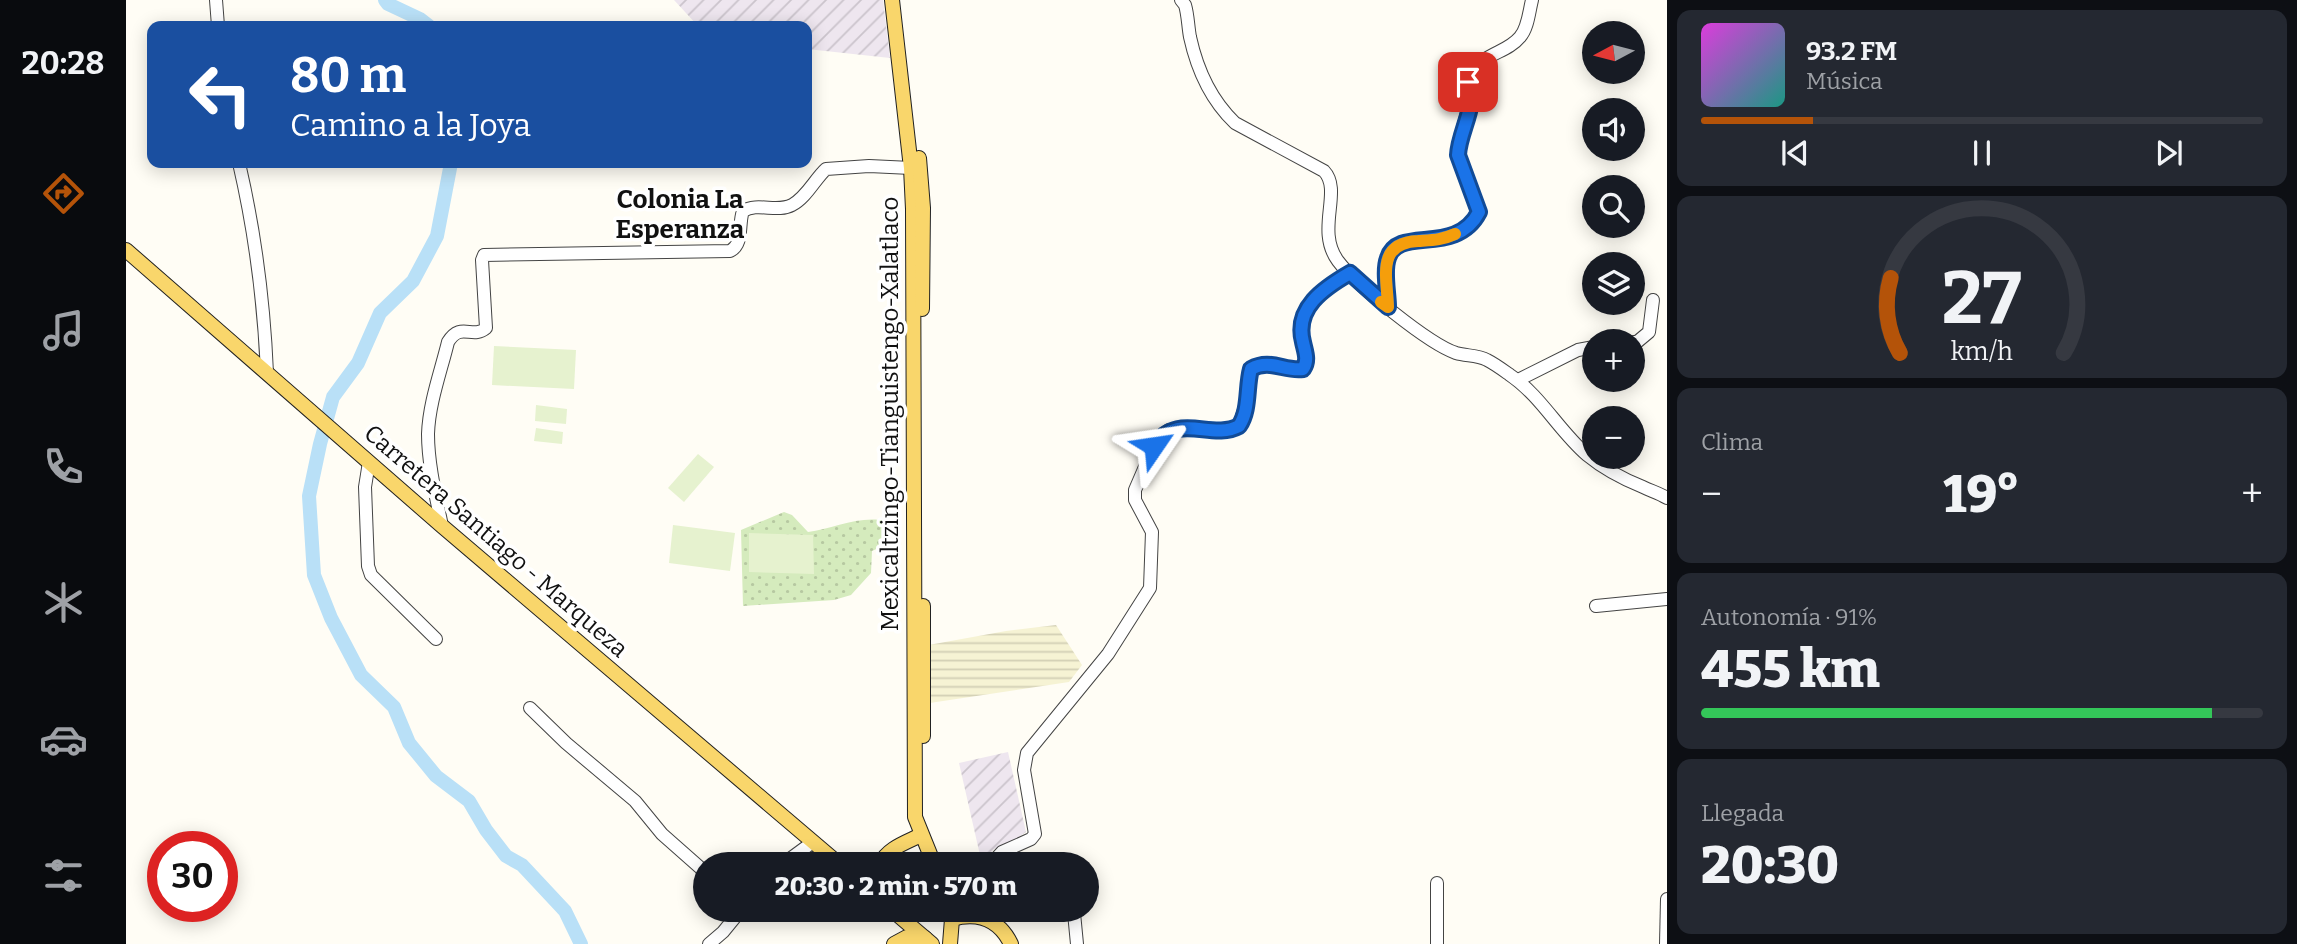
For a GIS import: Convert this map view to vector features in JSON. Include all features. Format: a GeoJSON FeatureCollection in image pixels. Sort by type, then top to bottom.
{"type":"FeatureCollection","features":[{"type":"Feature","properties":{"kind":"main road","name":"Mexicaltzingo-Tianguistengo-Xalatlaco"},"geometry":{"type":"LineString","coordinates":[[892,0],[911,168],[913,209],[915,817],[929,852]]}},
{"type":"Feature","properties":{"kind":"main road","name":"Mexicaltzingo-Tianguistengo-Xalatlaco"},"geometry":{"type":"LineString","coordinates":[[901,0],[923,208],[923,816],[920,831]]}},
{"type":"Feature","properties":{"kind":"main road","name":"Carretera Santiago - Marqueza"},"geometry":{"type":"LineString","coordinates":[[126,250],[442,526],[825,852]]}},
{"type":"Feature","properties":{"kind":"main road"},"geometry":{"type":"LineString","coordinates":[[888,852],[920,831]]}},
{"type":"Feature","properties":{"kind":"main road"},"geometry":{"type":"LineString","coordinates":[[906,922],[928,941]]}},
{"type":"Feature","properties":{"kind":"main road"},"geometry":{"type":"LineString","coordinates":[[950,944],[951,922]]}},
{"type":"Feature","properties":{"kind":"main road"},"geometry":{"type":"LineString","coordinates":[[991,922],[1006,934],[1011,944]]}},
{"type":"Feature","properties":{"kind":"main road"},"geometry":{"type":"LineString","coordinates":[[894,944],[907,937],[928,941]]}},
{"type":"Feature","properties":{"kind":"street"},"geometry":{"type":"LineString","coordinates":[[216,0],[218,21]]}},
{"type":"Feature","properties":{"kind":"street"},"geometry":{"type":"LineString","coordinates":[[1181,0],[1185,5],[1190,40],[1208,90],[1227,116],[1235,123],[1324,170],[1329,176],[1332,185],[1327,229],[1331,250],[1339,263],[1418,331],[1456,353],[1487,360],[1518,380],[1566,436],[1601,467],[1667,498]]}},
{"type":"Feature","properties":{"kind":"street"},"geometry":{"type":"LineString","coordinates":[[1388,307],[1387,259],[1394,246],[1404,242],[1443,240],[1472,225],[1479,212],[1458,155],[1458,145],[1471,99],[1472,89],[1468,77],[1476,64],[1520,38],[1532,0]]}},
{"type":"Feature","properties":{"kind":"street"},"geometry":{"type":"LineString","coordinates":[[442,526],[430,453],[430,417],[448,342],[455,332],[478,333],[486,328],[482,260],[484,256],[730,251],[735,249],[738,242],[743,211],[748,208],[782,208],[792,205],[826,169],[869,166],[911,168]]}},
{"type":"Feature","properties":{"kind":"street"},"geometry":{"type":"LineString","coordinates":[[240,168],[253,229],[263,310],[267,373]]}},
{"type":"Feature","properties":{"kind":"street"},"geometry":{"type":"LineString","coordinates":[[1002,852],[1031,839],[1035,834],[1024,770],[1027,752],[1108,654],[1150,588],[1152,532],[1135,500],[1135,490],[1154,446],[1169,430],[1230,430],[1239,426],[1247,400],[1251,369],[1269,364],[1303,369],[1307,361],[1301,329],[1306,312],[1327,287],[1350,273]]}},
{"type":"Feature","properties":{"kind":"street"},"geometry":{"type":"LineString","coordinates":[[1645,335],[1649,332],[1653,300]]}},
{"type":"Feature","properties":{"kind":"street"},"geometry":{"type":"LineString","coordinates":[[1518,380],[1582,349]]}},
{"type":"Feature","properties":{"kind":"street"},"geometry":{"type":"LineString","coordinates":[[369,461],[365,487],[368,566],[372,575],[436,639]]}},
{"type":"Feature","properties":{"kind":"street"},"geometry":{"type":"LineString","coordinates":[[1596,606],[1667,599]]}},
{"type":"Feature","properties":{"kind":"street"},"geometry":{"type":"LineString","coordinates":[[530,708],[566,743],[635,801],[662,834],[693,861]]}},
{"type":"Feature","properties":{"kind":"street"},"geometry":{"type":"LineString","coordinates":[[799,852],[813,842]]}},
{"type":"Feature","properties":{"kind":"street"},"geometry":{"type":"LineString","coordinates":[[1437,883],[1437,944]]}},
{"type":"Feature","properties":{"kind":"street"},"geometry":{"type":"LineString","coordinates":[[1667,899],[1667,944]]}},
{"type":"Feature","properties":{"kind":"street"},"geometry":{"type":"LineString","coordinates":[[709,944],[731,922]]}},
{"type":"Feature","properties":{"kind":"street"},"geometry":{"type":"LineString","coordinates":[[1075,922],[1077,944]]}},
{"type":"Feature","properties":{"kind":"shaded area"},"geometry":{"type":"Polygon","coordinates":[[[674,0],[883,0],[890,58],[812,50],[812,21],[693,21],[674,0]]]}},
{"type":"Feature","properties":{"kind":"shaded area"},"geometry":{"type":"Polygon","coordinates":[[[1056,625],[1082,665],[1069,682],[923,704],[923,646],[1056,625]]]}},
{"type":"Feature","properties":{"kind":"shaded area"},"geometry":{"type":"Polygon","coordinates":[[[1008,752],[1026,832],[992,852],[979,852],[959,763],[1008,752]]]}},
{"type":"Feature","properties":{"kind":"green space"},"geometry":{"type":"Polygon","coordinates":[[[494,346],[576,350],[574,389],[492,385],[494,346]]]}},
{"type":"Feature","properties":{"kind":"green space"},"geometry":{"type":"Polygon","coordinates":[[[536,405],[567,409],[566,424],[535,421],[536,405]]]}},
{"type":"Feature","properties":{"kind":"green space"},"geometry":{"type":"Polygon","coordinates":[[[536,428],[563,432],[562,444],[534,441],[536,428]]]}},
{"type":"Feature","properties":{"kind":"green space"},"geometry":{"type":"Polygon","coordinates":[[[698,454],[714,467],[684,502],[668,488],[698,454]]]}},
{"type":"Feature","properties":{"kind":"green space"},"geometry":{"type":"Polygon","coordinates":[[[784,512],[792,515],[808,532],[854,521],[877,520],[899,527],[899,535],[887,536],[883,546],[872,551],[871,573],[851,595],[834,600],[743,606],[741,530],[784,512]]]}},
{"type":"Feature","properties":{"kind":"green space"},"geometry":{"type":"Polygon","coordinates":[[[673,525],[735,533],[730,571],[669,563],[673,525]]]}},
{"type":"Feature","properties":{"kind":"green space"},"geometry":{"type":"Polygon","coordinates":[[[749,533],[813,535],[814,574],[749,572],[749,533]]]}},
{"type":"Feature","properties":{"kind":"waterway"},"geometry":{"type":"LineString","coordinates":[[385,0],[423,21]]}},
{"type":"Feature","properties":{"kind":"waterway"},"geometry":{"type":"LineString","coordinates":[[450,168],[437,236],[413,281],[380,313],[358,363],[333,397],[309,496],[314,575],[331,618],[361,675],[394,707],[409,743],[436,776],[469,801],[506,856],[522,865],[565,911],[581,944]]}},
{"type":"Feature","properties":{"kind":"slow traffic"},"geometry":{"type":"LineString","coordinates":[[1381,302],[1388,307],[1387,259],[1394,246],[1404,242],[1443,240],[1455,234]]}},
{"type":"Feature","properties":{"kind":"district","name":"Colonia La Esperanza"},"geometry":{"type":"Point","coordinates":[680,214]}},
{"type":"Feature","properties":{"kind":"route"},"geometry":{"type":"LineString","coordinates":[[1154,446],[1169,430],[1235,429],[1242,422],[1251,369],[1269,364],[1296,370],[1306,366],[1301,321],[1314,300],[1327,287],[1350,273],[1388,307],[1387,259],[1394,246],[1404,242],[1443,240],[1472,225],[1479,212],[1458,155],[1458,145],[1471,99],[1472,89],[1468,82]]}}]}
